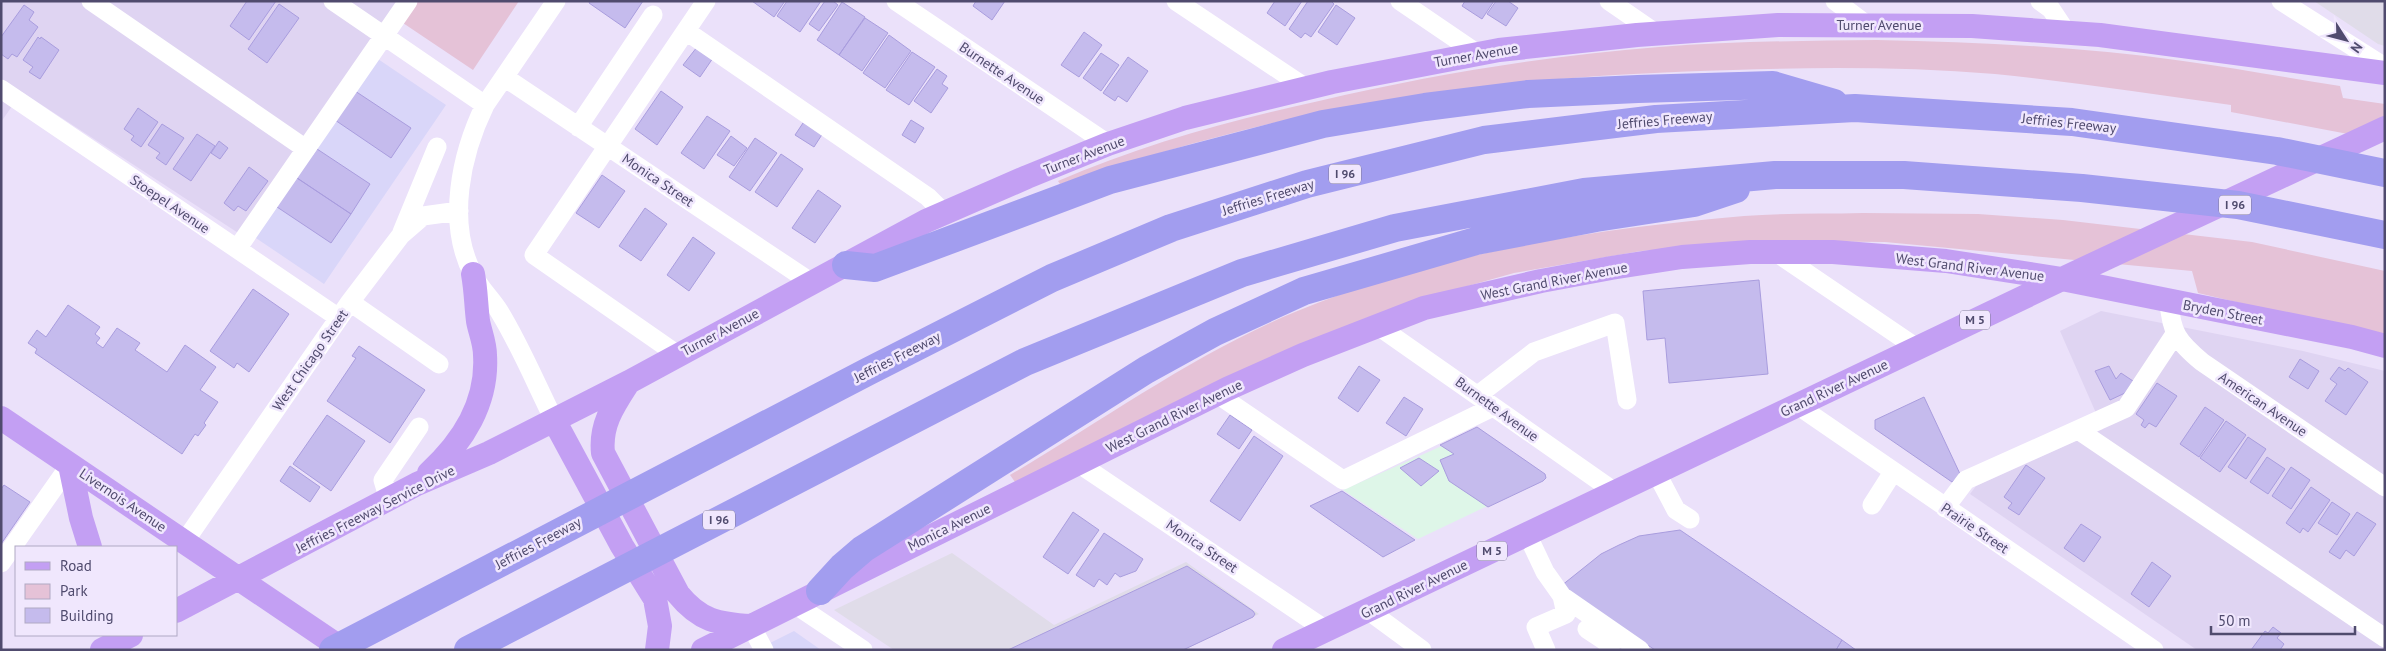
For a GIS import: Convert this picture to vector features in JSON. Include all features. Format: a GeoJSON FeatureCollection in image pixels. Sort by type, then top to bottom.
{"type":"FeatureCollection","features":[{"type":"Feature","properties":{"kind":"highway"},"geometry":{"type":"LineString","coordinates":[[846,265],[875,268],[1110,180],[1323,124],[1425,107],[1528,94],[1773,85],[1855,108]]}},
{"type":"Feature","properties":{"kind":"highway","name":"Jeffries Freeway"},"geometry":{"type":"LineString","coordinates":[[333,650],[896,357],[1052,278],[1171,228],[1307,184],[1484,140],[1656,119],[1855,108],[2072,122],[2277,151],[2385,173]]}},
{"type":"Feature","properties":{"kind":"highway"},"geometry":{"type":"LineString","coordinates":[[820,591],[842,567],[863,549],[1146,370],[1215,332],[1304,291],[1476,241],[1596,218],[1694,203],[1775,175]]}},
{"type":"Feature","properties":{"kind":"highway","name":"I 96"},"geometry":{"type":"LineString","coordinates":[[468,650],[1026,362],[1242,273],[1395,228],[1584,192],[1775,175],[1904,175],[2082,188],[2238,205],[2385,235]]}},
{"type":"Feature","properties":{"kind":"main road","name":"Turner Avenue"},"geometry":{"type":"LineString","coordinates":[[629,382],[944,213],[1026,176],[1108,144],[1185,118],[1306,88],[1499,50],[1657,34],[1778,25],[1972,26],[2067,33],[2183,45],[2385,72]]}},
{"type":"Feature","properties":{"kind":"main road","name":"Grand River Avenue"},"geometry":{"type":"LineString","coordinates":[[1284,650],[2160,232],[2385,128]]}},
{"type":"Feature","properties":{"kind":"main road","name":"West Grand River Avenue"},"geometry":{"type":"LineString","coordinates":[[1078,462],[1217,394],[1303,355],[1424,308],[1541,281],[1682,257],[1750,252],[1833,252],[1946,261],[2062,279]]}},
{"type":"Feature","properties":{"kind":"main road"},"geometry":{"type":"LineString","coordinates":[[417,484],[448,456],[460,440],[480,402],[486,370],[473,274]]}},
{"type":"Feature","properties":{"kind":"main road","name":"Bryden Street"},"geometry":{"type":"LineString","coordinates":[[2062,279],[2352,337],[2385,346]]}},
{"type":"Feature","properties":{"kind":"main road"},"geometry":{"type":"LineString","coordinates":[[629,382],[612,406],[607,418],[603,430],[603,453],[678,594],[688,606],[710,620],[722,624],[751,626]]}},
{"type":"Feature","properties":{"kind":"main road","name":"Jeffries Freeway Service Drive"},"geometry":{"type":"LineString","coordinates":[[178,610],[417,484],[559,428],[629,382]]}},
{"type":"Feature","properties":{"kind":"main road","name":"Livernois Avenue"},"geometry":{"type":"LineString","coordinates":[[1,418],[344,650]]}},
{"type":"Feature","properties":{"kind":"main road"},"geometry":{"type":"LineString","coordinates":[[559,428],[622,546],[655,599],[660,626],[657,650]]}},
{"type":"Feature","properties":{"kind":"main road","name":"Monica Avenue"},"geometry":{"type":"LineString","coordinates":[[820,591],[1078,462]]}},
{"type":"Feature","properties":{"kind":"main road"},"geometry":{"type":"LineString","coordinates":[[70,465],[81,518],[90,546]]}},
{"type":"Feature","properties":{"kind":"main road"},"geometry":{"type":"LineString","coordinates":[[703,650],[796,605],[820,591]]}},
{"type":"Feature","properties":{"kind":"street"},"geometry":{"type":"LineString","coordinates":[[91,1],[306,149]]}},
{"type":"Feature","properties":{"kind":"street"},"geometry":{"type":"LineString","coordinates":[[333,1],[486,105]]}},
{"type":"Feature","properties":{"kind":"street"},"geometry":{"type":"LineString","coordinates":[[236,249],[408,1]]}},
{"type":"Feature","properties":{"kind":"street"},"geometry":{"type":"LineString","coordinates":[[556,1],[504,77],[476,123],[466,152],[459,211],[464,248],[473,274],[499,311],[559,428]]}},
{"type":"Feature","properties":{"kind":"street"},"geometry":{"type":"LineString","coordinates":[[678,355],[534,255],[706,1]]}},
{"type":"Feature","properties":{"kind":"street","name":"Burnette Avenue"},"geometry":{"type":"LineString","coordinates":[[896,1],[1108,144]]}},
{"type":"Feature","properties":{"kind":"street"},"geometry":{"type":"LineString","coordinates":[[1176,1],[1306,88]]}},
{"type":"Feature","properties":{"kind":"street"},"geometry":{"type":"LineString","coordinates":[[1400,1],[1478,54]]}},
{"type":"Feature","properties":{"kind":"street"},"geometry":{"type":"LineString","coordinates":[[1609,1],[1657,34]]}},
{"type":"Feature","properties":{"kind":"street"},"geometry":{"type":"LineString","coordinates":[[1835,1],[1867,25]]}},
{"type":"Feature","properties":{"kind":"street"},"geometry":{"type":"LineString","coordinates":[[2040,1],[2050,9],[2067,33]]}},
{"type":"Feature","properties":{"kind":"street"},"geometry":{"type":"LineString","coordinates":[[2281,1],[2385,67]]}},
{"type":"Feature","properties":{"kind":"street"},"geometry":{"type":"LineString","coordinates":[[578,127],[653,15]]}},
{"type":"Feature","properties":{"kind":"street"},"geometry":{"type":"LineString","coordinates":[[686,30],[928,197],[944,213]]}},
{"type":"Feature","properties":{"kind":"street","name":"Monica Street"},"geometry":{"type":"LineString","coordinates":[[504,77],[812,283]]}},
{"type":"Feature","properties":{"kind":"street","name":"Stoepel Avenue"},"geometry":{"type":"LineString","coordinates":[[1,90],[339,318]]}},
{"type":"Feature","properties":{"kind":"street"},"geometry":{"type":"LineString","coordinates":[[401,235],[437,148],[421,191],[420,201],[423,216],[459,211]]}},
{"type":"Feature","properties":{"kind":"street","name":"West Chicago Street"},"geometry":{"type":"LineString","coordinates":[[185,541],[350,302],[401,235],[423,216]]}},
{"type":"Feature","properties":{"kind":"street"},"geometry":{"type":"LineString","coordinates":[[1777,253],[1917,348]]}},
{"type":"Feature","properties":{"kind":"street","name":"American Avenue"},"geometry":{"type":"LineString","coordinates":[[2169,301],[2170,321],[2175,334],[2185,348],[2202,362],[2385,487]]}},
{"type":"Feature","properties":{"kind":"street"},"geometry":{"type":"LineString","coordinates":[[350,302],[439,364]]}},
{"type":"Feature","properties":{"kind":"street"},"geometry":{"type":"LineString","coordinates":[[1478,395],[1534,352],[1615,323],[1626,400]]}},
{"type":"Feature","properties":{"kind":"street","name":"Burnette Avenue"},"geometry":{"type":"LineString","coordinates":[[1378,326],[1616,492]]}},
{"type":"Feature","properties":{"kind":"street"},"geometry":{"type":"LineString","coordinates":[[1945,508],[1966,480],[2126,408],[2175,334]]}},
{"type":"Feature","properties":{"kind":"street"},"geometry":{"type":"LineString","coordinates":[[1217,394],[1343,480],[1493,407]]}},
{"type":"Feature","properties":{"kind":"street","name":"Prairie Street"},"geometry":{"type":"LineString","coordinates":[[1797,405],[2154,650]]}},
{"type":"Feature","properties":{"kind":"street"},"geometry":{"type":"LineString","coordinates":[[389,500],[383,480],[419,427]]}},
{"type":"Feature","properties":{"kind":"street"},"geometry":{"type":"LineString","coordinates":[[2078,430],[2385,638]]}},
{"type":"Feature","properties":{"kind":"street","name":"Monica Street"},"geometry":{"type":"LineString","coordinates":[[1078,462],[1326,630]]}},
{"type":"Feature","properties":{"kind":"street"},"geometry":{"type":"LineString","coordinates":[[1,563],[70,465]]}},
{"type":"Feature","properties":{"kind":"street"},"geometry":{"type":"LineString","coordinates":[[1656,472],[1676,510],[1690,519]]}},
{"type":"Feature","properties":{"kind":"street"},"geometry":{"type":"LineString","coordinates":[[1872,505],[1893,472]]}},
{"type":"Feature","properties":{"kind":"street"},"geometry":{"type":"LineString","coordinates":[[1527,534],[1545,572],[1564,605],[1611,646],[1608,650]]}},
{"type":"Feature","properties":{"kind":"street"},"geometry":{"type":"LineString","coordinates":[[796,605],[863,650]]}},
{"type":"Feature","properties":{"kind":"street"},"geometry":{"type":"LineString","coordinates":[[1546,650],[1536,627],[1564,605]]}},
{"type":"Feature","properties":{"kind":"street"},"geometry":{"type":"LineString","coordinates":[[1564,605],[1640,650]]}},
{"type":"Feature","properties":{"kind":"street"},"geometry":{"type":"LineString","coordinates":[[1369,611],[1422,650]]}},
{"type":"Feature","properties":{"kind":"street"},"geometry":{"type":"LineString","coordinates":[[751,626],[764,650]]}},
{"type":"Feature","properties":{"kind":"shaded area"},"geometry":{"type":"Polygon","coordinates":[[[1,1],[414,1],[249,240],[22,92],[1,122],[1,1]]]}},
{"type":"Feature","properties":{"kind":"shaded area"},"geometry":{"type":"Polygon","coordinates":[[[2314,1],[2385,1],[2385,46],[2378,44],[2314,1]]]}},
{"type":"Feature","properties":{"kind":"shaded area"},"geometry":{"type":"Polygon","coordinates":[[[375,57],[446,105],[324,284],[253,236],[375,57]]]}},
{"type":"Feature","properties":{"kind":"shaded area"},"geometry":{"type":"Polygon","coordinates":[[[2101,311],[2303,351],[2385,371],[2385,650],[2197,650],[1970,494],[1976,486],[2103,429],[2060,331],[2101,311]]]}},
{"type":"Feature","properties":{"kind":"shaded area"},"geometry":{"type":"Polygon","coordinates":[[[1480,429],[1546,478],[1418,539],[1343,490],[1480,429]]]}},
{"type":"Feature","properties":{"kind":"shaded area"},"geometry":{"type":"Polygon","coordinates":[[[952,553],[1054,625],[1186,562],[1259,614],[1184,650],[894,650],[834,610],[952,553]]]}},
{"type":"Feature","properties":{"kind":"shaded area"},"geometry":{"type":"Polygon","coordinates":[[[794,631],[821,650],[756,650],[794,631]]]}},
{"type":"Feature","properties":{"kind":"green space"},"geometry":{"type":"Polygon","coordinates":[[[414,1],[519,1],[473,70],[400,21],[414,1]]]}},
{"type":"Feature","properties":{"kind":"green space"},"geometry":{"type":"Polygon","coordinates":[[[1877,40],[1954,42],[2107,52],[2203,64],[2340,86],[2343,98],[2385,104],[2385,141],[2231,112],[2231,105],[2025,77],[1897,69],[1733,70],[1569,78],[1447,91],[1362,104],[1231,133],[1145,157],[1060,184],[1058,181],[1121,156],[1220,125],[1286,108],[1445,75],[1530,61],[1659,47],[1741,42],[1877,40]]]}},
{"type":"Feature","properties":{"kind":"green space"},"geometry":{"type":"Polygon","coordinates":[[[1863,213],[1978,214],[2063,220],[2252,242],[2385,271],[2385,337],[2198,293],[2192,271],[1885,242],[1769,241],[1641,251],[1514,273],[1411,302],[1015,482],[1010,475],[1221,347],[1295,312],[1349,291],[1403,274],[1515,247],[1630,228],[1744,216],[1863,213]]]}},
{"type":"Feature","properties":{"kind":"building"},"geometry":{"type":"Polygon","coordinates":[[[247,1],[276,1],[249,40],[230,26],[247,1]]]}},
{"type":"Feature","properties":{"kind":"building"},"geometry":{"type":"Polygon","coordinates":[[[590,1],[643,1],[625,28],[589,3],[590,1]]]}},
{"type":"Feature","properties":{"kind":"building"},"geometry":{"type":"Polygon","coordinates":[[[752,1],[785,1],[774,17],[752,1]]]}},
{"type":"Feature","properties":{"kind":"building"},"geometry":{"type":"Polygon","coordinates":[[[787,1],[821,1],[800,32],[777,16],[787,1]]]}},
{"type":"Feature","properties":{"kind":"building"},"geometry":{"type":"Polygon","coordinates":[[[825,1],[833,1],[838,5],[819,31],[809,24],[825,1]]]}},
{"type":"Feature","properties":{"kind":"building"},"geometry":{"type":"Polygon","coordinates":[[[976,1],[1005,1],[992,20],[973,6],[976,1]]]}},
{"type":"Feature","properties":{"kind":"building"},"geometry":{"type":"Polygon","coordinates":[[[1275,1],[1302,1],[1285,26],[1267,13],[1275,1]]]}},
{"type":"Feature","properties":{"kind":"building"},"geometry":{"type":"Polygon","coordinates":[[[1308,1],[1331,1],[1334,4],[1311,37],[1305,33],[1301,38],[1289,29],[1308,1]]]}},
{"type":"Feature","properties":{"kind":"building"},"geometry":{"type":"Polygon","coordinates":[[[1465,1],[1494,1],[1482,19],[1462,6],[1465,1]]]}},
{"type":"Feature","properties":{"kind":"building"},"geometry":{"type":"Polygon","coordinates":[[[1496,1],[1508,1],[1518,8],[1506,26],[1487,14],[1496,1]]]}},
{"type":"Feature","properties":{"kind":"building"},"geometry":{"type":"Polygon","coordinates":[[[842,2],[865,17],[839,55],[817,40],[842,2]]]}},
{"type":"Feature","properties":{"kind":"building"},"geometry":{"type":"Polygon","coordinates":[[[279,4],[299,18],[267,63],[248,49],[279,4]]]}},
{"type":"Feature","properties":{"kind":"building"},"geometry":{"type":"Polygon","coordinates":[[[24,5],[34,12],[29,20],[38,27],[17,57],[12,54],[8,59],[1,54],[1,37],[24,5]]]}},
{"type":"Feature","properties":{"kind":"building"},"geometry":{"type":"Polygon","coordinates":[[[1336,5],[1355,18],[1337,45],[1318,32],[1336,5]]]}},
{"type":"Feature","properties":{"kind":"building"},"geometry":{"type":"Polygon","coordinates":[[[865,18],[888,33],[862,71],[839,55],[865,18]]]}},
{"type":"Feature","properties":{"kind":"building"},"geometry":{"type":"Polygon","coordinates":[[[1084,32],[1102,45],[1079,77],[1061,65],[1084,32]]]}},
{"type":"Feature","properties":{"kind":"building"},"geometry":{"type":"Polygon","coordinates":[[[889,35],[911,51],[885,88],[863,73],[889,35]]]}},
{"type":"Feature","properties":{"kind":"building"},"geometry":{"type":"Polygon","coordinates":[[[38,37],[40,39],[41,37],[59,50],[40,79],[29,72],[33,67],[23,60],[38,37]]]}},
{"type":"Feature","properties":{"kind":"building"},"geometry":{"type":"Polygon","coordinates":[[[697,47],[713,58],[700,77],[683,65],[697,47]]]}},
{"type":"Feature","properties":{"kind":"building"},"geometry":{"type":"Polygon","coordinates":[[[912,52],[935,67],[909,105],[886,90],[912,52]]]}},
{"type":"Feature","properties":{"kind":"building"},"geometry":{"type":"Polygon","coordinates":[[[1101,53],[1119,65],[1101,91],[1083,78],[1101,53]]]}},
{"type":"Feature","properties":{"kind":"building"},"geometry":{"type":"Polygon","coordinates":[[[1128,57],[1148,71],[1127,102],[1118,96],[1115,101],[1103,93],[1128,57]]]}},
{"type":"Feature","properties":{"kind":"building"},"geometry":{"type":"Polygon","coordinates":[[[937,69],[947,76],[942,84],[948,88],[931,113],[914,101],[937,69]]]}},
{"type":"Feature","properties":{"kind":"building"},"geometry":{"type":"Polygon","coordinates":[[[352,89],[411,128],[391,158],[332,118],[352,89]]]}},
{"type":"Feature","properties":{"kind":"building"},"geometry":{"type":"Polygon","coordinates":[[[661,91],[683,107],[657,145],[635,129],[661,91]]]}},
{"type":"Feature","properties":{"kind":"building"},"geometry":{"type":"Polygon","coordinates":[[[138,108],[158,122],[141,147],[131,140],[134,136],[124,129],[138,108]]]}},
{"type":"Feature","properties":{"kind":"building"},"geometry":{"type":"Polygon","coordinates":[[[707,116],[730,131],[704,169],[681,153],[707,116]]]}},
{"type":"Feature","properties":{"kind":"building"},"geometry":{"type":"Polygon","coordinates":[[[805,120],[823,133],[814,147],[795,135],[805,120]]]}},
{"type":"Feature","properties":{"kind":"building"},"geometry":{"type":"Polygon","coordinates":[[[911,120],[924,128],[915,143],[902,135],[911,120]]]}},
{"type":"Feature","properties":{"kind":"building"},"geometry":{"type":"Polygon","coordinates":[[[162,124],[184,138],[166,165],[156,158],[160,153],[148,145],[162,124]]]}},
{"type":"Feature","properties":{"kind":"building"},"geometry":{"type":"Polygon","coordinates":[[[197,134],[215,146],[191,181],[173,169],[197,134]]]}},
{"type":"Feature","properties":{"kind":"building"},"geometry":{"type":"Polygon","coordinates":[[[731,136],[747,148],[734,166],[717,155],[731,136]]]}},
{"type":"Feature","properties":{"kind":"building"},"geometry":{"type":"Polygon","coordinates":[[[755,138],[777,153],[750,191],[729,177],[755,138]]]}},
{"type":"Feature","properties":{"kind":"building"},"geometry":{"type":"Polygon","coordinates":[[[219,141],[228,148],[220,159],[211,153],[219,141]]]}},
{"type":"Feature","properties":{"kind":"building"},"geometry":{"type":"Polygon","coordinates":[[[314,147],[370,184],[351,214],[294,176],[314,147]]]}},
{"type":"Feature","properties":{"kind":"building"},"geometry":{"type":"Polygon","coordinates":[[[781,154],[803,169],[777,207],[755,192],[781,154]]]}},
{"type":"Feature","properties":{"kind":"building"},"geometry":{"type":"Polygon","coordinates":[[[249,167],[268,181],[246,211],[238,206],[234,211],[224,203],[249,167]]]}},
{"type":"Feature","properties":{"kind":"building"},"geometry":{"type":"Polygon","coordinates":[[[602,175],[625,191],[599,228],[576,213],[602,175]]]}},
{"type":"Feature","properties":{"kind":"building"},"geometry":{"type":"Polygon","coordinates":[[[294,176],[351,214],[331,243],[274,205],[294,176]]]}},
{"type":"Feature","properties":{"kind":"building"},"geometry":{"type":"Polygon","coordinates":[[[818,190],[841,206],[815,243],[792,228],[818,190]]]}},
{"type":"Feature","properties":{"kind":"building"},"geometry":{"type":"Polygon","coordinates":[[[645,208],[667,224],[641,261],[619,246],[645,208]]]}},
{"type":"Feature","properties":{"kind":"building"},"geometry":{"type":"Polygon","coordinates":[[[693,237],[715,253],[689,291],[667,275],[693,237]]]}},
{"type":"Feature","properties":{"kind":"building"},"geometry":{"type":"Polygon","coordinates":[[[1759,280],[1768,374],[1669,383],[1665,338],[1647,340],[1643,291],[1759,280]]]}},
{"type":"Feature","properties":{"kind":"building"},"geometry":{"type":"Polygon","coordinates":[[[253,289],[289,314],[249,372],[237,363],[234,368],[210,351],[253,289]]]}},
{"type":"Feature","properties":{"kind":"building"},"geometry":{"type":"Polygon","coordinates":[[[68,305],[100,327],[95,334],[100,338],[96,343],[103,348],[117,328],[140,343],[135,350],[167,372],[185,345],[216,367],[200,390],[218,402],[204,423],[206,425],[198,436],[195,434],[182,454],[35,353],[37,349],[28,343],[37,330],[46,337],[68,305]]]}},
{"type":"Feature","properties":{"kind":"building"},"geometry":{"type":"Polygon","coordinates":[[[359,346],[425,390],[390,443],[327,401],[356,358],[352,356],[359,346]]]}},
{"type":"Feature","properties":{"kind":"building"},"geometry":{"type":"Polygon","coordinates":[[[2300,359],[2319,371],[2308,389],[2289,377],[2300,359]]]}},
{"type":"Feature","properties":{"kind":"building"},"geometry":{"type":"Polygon","coordinates":[[[1359,366],[1380,380],[1358,412],[1338,398],[1359,366]]]}},
{"type":"Feature","properties":{"kind":"building"},"geometry":{"type":"Polygon","coordinates":[[[2109,366],[2116,379],[2121,373],[2133,381],[2125,393],[2110,400],[2095,371],[2109,366]]]}},
{"type":"Feature","properties":{"kind":"building"},"geometry":{"type":"Polygon","coordinates":[[[2339,367],[2345,371],[2348,368],[2368,382],[2346,415],[2325,401],[2337,384],[2330,379],[2339,367]]]}},
{"type":"Feature","properties":{"kind":"building"},"geometry":{"type":"Polygon","coordinates":[[[2157,383],[2177,396],[2156,427],[2149,423],[2145,428],[2141,425],[2144,420],[2136,414],[2157,383]]]}},
{"type":"Feature","properties":{"kind":"building"},"geometry":{"type":"Polygon","coordinates":[[[1404,397],[1423,409],[1406,436],[1386,423],[1404,397]]]}},
{"type":"Feature","properties":{"kind":"building"},"geometry":{"type":"Polygon","coordinates":[[[1924,397],[1961,476],[1952,482],[1875,429],[1875,420],[1924,397]]]}},
{"type":"Feature","properties":{"kind":"building"},"geometry":{"type":"Polygon","coordinates":[[[2205,407],[2224,420],[2199,457],[2180,444],[2205,407]]]}},
{"type":"Feature","properties":{"kind":"building"},"geometry":{"type":"Polygon","coordinates":[[[327,415],[365,441],[331,491],[293,464],[327,415]]]}},
{"type":"Feature","properties":{"kind":"building"},"geometry":{"type":"Polygon","coordinates":[[[1230,415],[1252,430],[1239,449],[1217,434],[1230,415]]]}},
{"type":"Feature","properties":{"kind":"building"},"geometry":{"type":"Polygon","coordinates":[[[2226,421],[2246,435],[2220,472],[2200,458],[2226,421]]]}},
{"type":"Feature","properties":{"kind":"building"},"geometry":{"type":"Polygon","coordinates":[[[1477,427],[1545,474],[1546,478],[1488,507],[1449,481],[1440,460],[1454,454],[1440,445],[1477,427]]]}},
{"type":"Feature","properties":{"kind":"building"},"geometry":{"type":"Polygon","coordinates":[[[1254,436],[1283,456],[1240,521],[1210,501],[1254,436]]]}},
{"type":"Feature","properties":{"kind":"building"},"geometry":{"type":"Polygon","coordinates":[[[2248,437],[2266,449],[2246,479],[2228,467],[2248,437]]]}},
{"type":"Feature","properties":{"kind":"building"},"geometry":{"type":"Polygon","coordinates":[[[2267,457],[2285,469],[2268,494],[2250,482],[2267,457]]]}},
{"type":"Feature","properties":{"kind":"building"},"geometry":{"type":"Polygon","coordinates":[[[1419,458],[1439,471],[1421,486],[1400,468],[1419,458]]]}},
{"type":"Feature","properties":{"kind":"building"},"geometry":{"type":"Polygon","coordinates":[[[2026,465],[2045,478],[2019,515],[2008,508],[2012,503],[2004,497],[2026,465]]]}},
{"type":"Feature","properties":{"kind":"building"},"geometry":{"type":"Polygon","coordinates":[[[290,466],[320,487],[310,502],[280,481],[290,466]]]}},
{"type":"Feature","properties":{"kind":"building"},"geometry":{"type":"Polygon","coordinates":[[[2291,467],[2310,480],[2291,509],[2272,496],[2291,467]]]}},
{"type":"Feature","properties":{"kind":"building"},"geometry":{"type":"Polygon","coordinates":[[[4,485],[30,502],[1,544],[1,489],[4,485]]]}},
{"type":"Feature","properties":{"kind":"building"},"geometry":{"type":"Polygon","coordinates":[[[2311,487],[2330,500],[2308,532],[2303,528],[2300,533],[2286,523],[2311,487]]]}},
{"type":"Feature","properties":{"kind":"building"},"geometry":{"type":"Polygon","coordinates":[[[1342,491],[1415,540],[1383,557],[1310,506],[1342,491]]]}},
{"type":"Feature","properties":{"kind":"building"},"geometry":{"type":"Polygon","coordinates":[[[2332,502],[2350,514],[2337,535],[2318,523],[2332,502]]]}},
{"type":"Feature","properties":{"kind":"building"},"geometry":{"type":"Polygon","coordinates":[[[1073,512],[1099,530],[1068,574],[1043,557],[1073,512]]]}},
{"type":"Feature","properties":{"kind":"building"},"geometry":{"type":"Polygon","coordinates":[[[2357,512],[2376,524],[2354,556],[2346,550],[2340,559],[2329,552],[2357,512]]]}},
{"type":"Feature","properties":{"kind":"building"},"geometry":{"type":"Polygon","coordinates":[[[2081,524],[2101,537],[2084,562],[2064,548],[2081,524]]]}},
{"type":"Feature","properties":{"kind":"building"},"geometry":{"type":"Polygon","coordinates":[[[1680,530],[1842,640],[1836,650],[1655,650],[1561,586],[1601,554],[1619,545],[1639,536],[1680,530]]]}},
{"type":"Feature","properties":{"kind":"building"},"geometry":{"type":"Polygon","coordinates":[[[1104,533],[1143,559],[1136,571],[1120,577],[1115,573],[1107,585],[1099,579],[1094,587],[1076,575],[1104,533]]]}},
{"type":"Feature","properties":{"kind":"building"},"geometry":{"type":"Polygon","coordinates":[[[2152,562],[2171,576],[2149,607],[2131,594],[2152,562]]]}},
{"type":"Feature","properties":{"kind":"building"},"geometry":{"type":"Polygon","coordinates":[[[1187,566],[1253,611],[1255,614],[1253,617],[1183,650],[1008,650],[1187,566]]]}},
{"type":"Feature","properties":{"kind":"building"},"geometry":{"type":"Polygon","coordinates":[[[2273,627],[2281,633],[2277,638],[2284,644],[2280,650],[2251,650],[2265,631],[2268,633],[2273,627]]]}},
{"type":"Feature","properties":{"kind":"building"},"geometry":{"type":"Polygon","coordinates":[[[1842,640],[1856,650],[1836,650],[1842,640]]]}}]}
